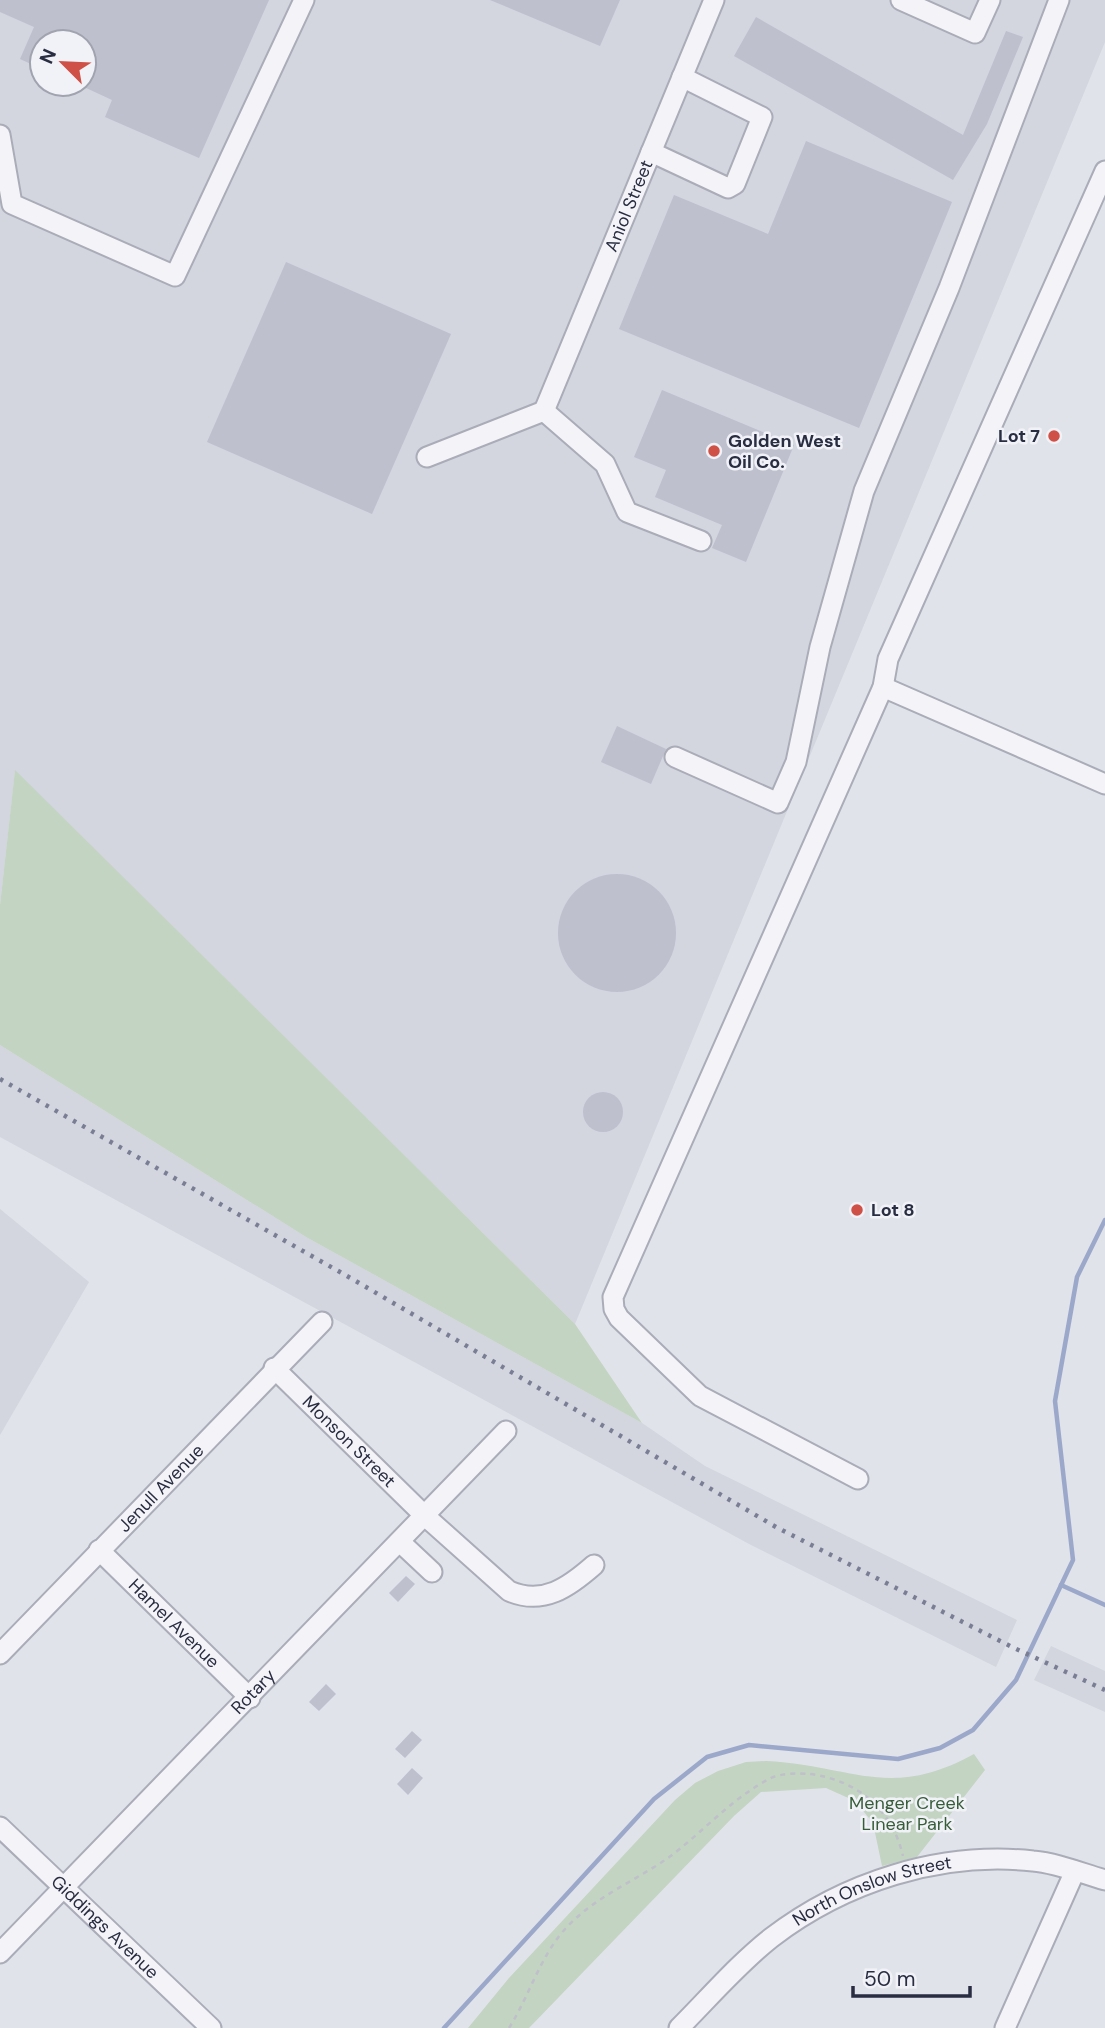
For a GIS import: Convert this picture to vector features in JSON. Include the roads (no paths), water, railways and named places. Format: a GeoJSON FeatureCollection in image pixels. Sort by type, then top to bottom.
{"type":"FeatureCollection","features":[{"type":"Feature","properties":{"kind":"street"},"geometry":{"type":"LineString","coordinates":[[0,135],[12,204],[175,276],[304,0]]}},
{"type":"Feature","properties":{"kind":"street","name":"Aniol Street"},"geometry":{"type":"LineString","coordinates":[[544,411],[714,0]]}},
{"type":"Feature","properties":{"kind":"street"},"geometry":{"type":"LineString","coordinates":[[901,0],[975,33],[990,0]]}},
{"type":"Feature","properties":{"kind":"street"},"geometry":{"type":"LineString","coordinates":[[675,757],[778,803],[796,762],[820,647],[864,491],[949,288],[1059,0]]}},
{"type":"Feature","properties":{"kind":"street"},"geometry":{"type":"LineString","coordinates":[[651,152],[728,188],[735,184],[762,117],[682,77]]}},
{"type":"Feature","properties":{"kind":"street"},"geometry":{"type":"LineString","coordinates":[[858,1479],[700,1396],[619,1318],[614,1309],[613,1297],[883,687],[888,659],[1105,171]]}},
{"type":"Feature","properties":{"kind":"street"},"geometry":{"type":"LineString","coordinates":[[427,457],[544,411],[606,464],[627,512],[701,541]]}},
{"type":"Feature","properties":{"kind":"street"},"geometry":{"type":"LineString","coordinates":[[883,687],[1105,784]]}},
{"type":"Feature","properties":{"kind":"street","name":"Jenull Avenue"},"geometry":{"type":"LineString","coordinates":[[0,1654],[274,1368],[322,1322]]}},
{"type":"Feature","properties":{"kind":"street","name":"Monson Street"},"geometry":{"type":"LineString","coordinates":[[274,1368],[425,1516],[443,1529],[509,1591],[524,1598],[546,1596],[572,1585],[594,1565]]}},
{"type":"Feature","properties":{"kind":"street","name":"Rotary"},"geometry":{"type":"LineString","coordinates":[[0,1952],[250,1698],[272,1686],[400,1542],[506,1431]]}},
{"type":"Feature","properties":{"kind":"street"},"geometry":{"type":"LineString","coordinates":[[400,1542],[432,1572]]}},
{"type":"Feature","properties":{"kind":"street","name":"Hamel Avenue"},"geometry":{"type":"LineString","coordinates":[[99,1550],[250,1698]]}},
{"type":"Feature","properties":{"kind":"street","name":"Giddings Avenue"},"geometry":{"type":"LineString","coordinates":[[0,1827],[211,2028]]}},
{"type":"Feature","properties":{"kind":"street","name":"North Onslow Street"},"geometry":{"type":"LineString","coordinates":[[680,2028],[769,1940],[800,1917],[865,1884],[925,1867],[998,1860],[1032,1861],[1105,1880]]}},
{"type":"Feature","properties":{"kind":"street"},"geometry":{"type":"LineString","coordinates":[[1005,2028],[1075,1871]]}},
{"type":"Feature","properties":{"kind":"waterway"},"geometry":{"type":"LineString","coordinates":[[444,2028],[654,1799],[707,1757],[749,1745],[898,1759],[940,1748],[973,1730],[1016,1680],[1073,1560],[1055,1401],[1077,1277],[1105,1220]]}},
{"type":"Feature","properties":{"kind":"waterway"},"geometry":{"type":"LineString","coordinates":[[1061,1585],[1105,1605]]}},
{"type":"Feature","properties":{"kind":"railway"},"geometry":{"type":"LineString","coordinates":[[0,1079],[354,1280],[776,1527],[1012,1647],[1105,1690]]}},
{"type":"Feature","properties":{"kind":"place","name":"Lot 7"},"geometry":{"type":"Point","coordinates":[1054,436]}},
{"type":"Feature","properties":{"kind":"place","name":"Golden West Oil Co."},"geometry":{"type":"Point","coordinates":[714,451]}},
{"type":"Feature","properties":{"kind":"place","name":"Lot 8"},"geometry":{"type":"Point","coordinates":[857,1210]}},
{"type":"Feature","properties":{"kind":"park label","name":"Menger Creek Linear Park"},"geometry":{"type":"Point","coordinates":[907,1813]}}]}
